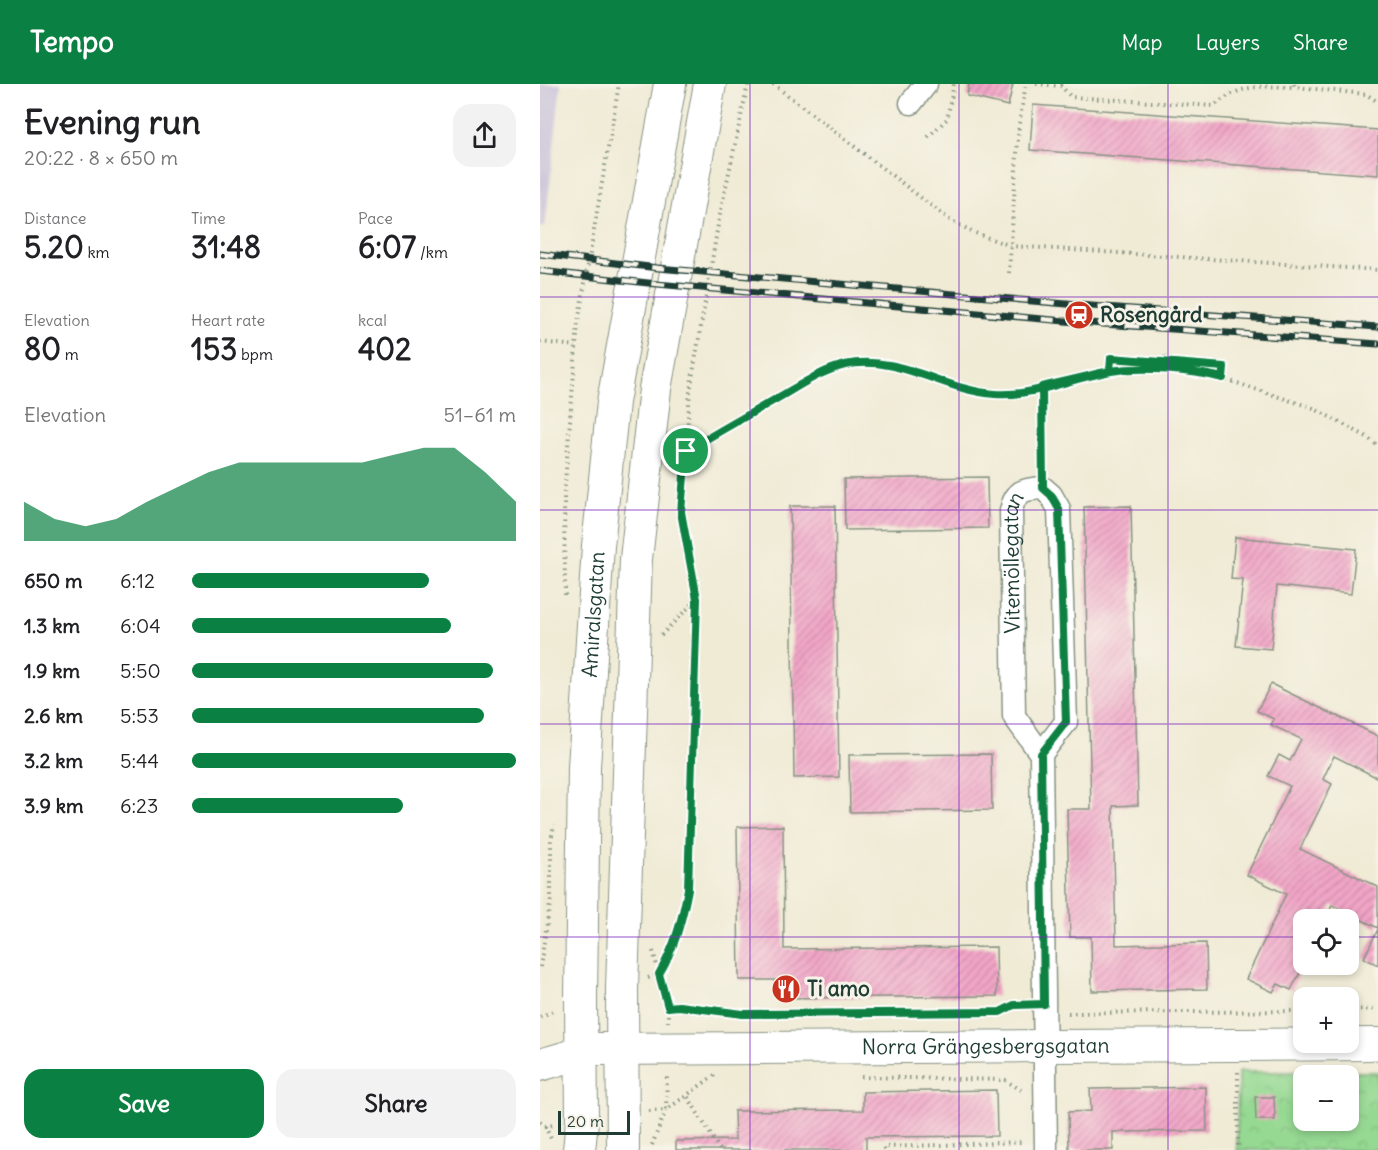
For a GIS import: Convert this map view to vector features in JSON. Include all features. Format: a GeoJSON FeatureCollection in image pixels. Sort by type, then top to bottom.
{"type":"FeatureCollection","features":[{"type":"Feature","properties":{"kind":"main road","name":"Amiralsgatan"},"geometry":{"type":"LineString","coordinates":[[623,1150],[600,1050],[581,990],[584,767],[598,546],[613,402],[670,84]]}},
{"type":"Feature","properties":{"kind":"main road","name":"Amiralsgatan"},"geometry":{"type":"LineString","coordinates":[[579,1150],[582,1120],[600,1050],[622,988],[636,559],[656,389],[710,84]]}},
{"type":"Feature","properties":{"kind":"main road","name":"Norra Grängesbergsgatan"},"geometry":{"type":"LineString","coordinates":[[540,1065],[600,1050],[1378,1044]]}},
{"type":"Feature","properties":{"kind":"street"},"geometry":{"type":"LineString","coordinates":[[911,104],[926,84]]}},
{"type":"Feature","properties":{"kind":"street","name":"Vitemöllegatan"},"geometry":{"type":"LineString","coordinates":[[1043,488],[1051,495],[1059,509],[1066,722],[1041,754],[1014,716],[1011,512],[1013,499],[1020,493],[1028,489],[1043,488]]}},
{"type":"Feature","properties":{"kind":"street"},"geometry":{"type":"LineString","coordinates":[[1038,1146],[1046,1045],[1041,754]]}},
{"type":"Feature","properties":{"kind":"path"},"geometry":{"type":"LineString","coordinates":[[748,84],[719,219],[690,392],[681,512],[697,599],[688,889],[680,928],[671,954],[659,974],[668,1007],[679,1006],[743,1014],[1000,1012],[1014,1005],[1044,1004],[1060,1004],[1069,1015],[1293,1011]]}},
{"type":"Feature","properties":{"kind":"path"},"geometry":{"type":"LineString","coordinates":[[773,84],[950,220],[1011,246],[1378,270]]}},
{"type":"Feature","properties":{"kind":"path"},"geometry":{"type":"LineString","coordinates":[[928,137],[947,119],[954,84]]}},
{"type":"Feature","properties":{"kind":"path"},"geometry":{"type":"LineString","coordinates":[[1009,273],[1019,124],[1026,84]]}},
{"type":"Feature","properties":{"kind":"path"},"geometry":{"type":"LineString","coordinates":[[1036,84],[1061,86],[1071,97],[1214,106],[1226,93],[1242,85],[1294,85],[1366,94],[1378,102]]}},
{"type":"Feature","properties":{"kind":"path"},"geometry":{"type":"LineString","coordinates":[[540,342],[576,346]]}},
{"type":"Feature","properties":{"kind":"path"},"geometry":{"type":"LineString","coordinates":[[1165,355],[1165,362]]}},
{"type":"Feature","properties":{"kind":"path"},"geometry":{"type":"LineString","coordinates":[[1110,371],[1111,358],[1224,367],[1223,378]]}},
{"type":"Feature","properties":{"kind":"path"},"geometry":{"type":"LineString","coordinates":[[686,451],[822,372],[849,364],[868,363],[889,365],[983,393],[1014,393],[1110,371],[1161,370],[1223,378],[1313,408],[1358,432],[1378,447]]}},
{"type":"Feature","properties":{"kind":"path"},"geometry":{"type":"LineString","coordinates":[[1042,387],[1043,488]]}},
{"type":"Feature","properties":{"kind":"path"},"geometry":{"type":"LineString","coordinates":[[1359,1010],[1378,1009]]}},
{"type":"Feature","properties":{"kind":"path"},"geometry":{"type":"LineString","coordinates":[[1238,1044],[1239,1150]]}},
{"type":"Feature","properties":{"kind":"path"},"geometry":{"type":"LineString","coordinates":[[650,1150],[666,1110],[716,1075]]}},
{"type":"Feature","properties":{"kind":"path"},"geometry":{"type":"LineString","coordinates":[[855,1077],[1005,1080],[1021,1089],[1025,1098]]}},
{"type":"Feature","properties":{"kind":"path"},"geometry":{"type":"LineString","coordinates":[[688,1096],[720,1150]]}},
{"type":"Feature","properties":{"kind":"path"},"geometry":{"type":"LineString","coordinates":[[884,1150],[884,1147],[1038,1146]]}},
{"type":"Feature","properties":{"kind":"shaded area"},"geometry":{"type":"Polygon","coordinates":[[[540,84],[561,84],[545,227],[540,227],[540,84]]]}},
{"type":"Feature","properties":{"kind":"green space"},"geometry":{"type":"Polygon","coordinates":[[[1238,1072],[1293,1072],[1293,1131],[1359,1131],[1359,1072],[1378,1072],[1378,1150],[1237,1150],[1238,1072]]]}},
{"type":"Feature","properties":{"kind":"building"},"geometry":{"type":"Polygon","coordinates":[[[969,84],[1013,84],[1008,106],[967,96],[969,84]]]}},
{"type":"Feature","properties":{"kind":"building"},"geometry":{"type":"Polygon","coordinates":[[[1033,105],[1378,130],[1378,175],[1030,150],[1033,105]]]}},
{"type":"Feature","properties":{"kind":"building"},"geometry":{"type":"Polygon","coordinates":[[[987,477],[988,528],[845,530],[844,479],[987,477]]]}},
{"type":"Feature","properties":{"kind":"building"},"geometry":{"type":"Polygon","coordinates":[[[790,506],[835,506],[839,777],[794,778],[790,506]]]}},
{"type":"Feature","properties":{"kind":"building"},"geometry":{"type":"Polygon","coordinates":[[[1131,506],[1138,805],[1113,806],[1116,945],[1206,943],[1207,989],[1092,991],[1091,937],[1070,937],[1067,809],[1091,809],[1084,507],[1131,506]]]}},
{"type":"Feature","properties":{"kind":"building"},"geometry":{"type":"Polygon","coordinates":[[[1235,537],[1356,549],[1351,594],[1277,586],[1271,649],[1236,646],[1243,580],[1231,579],[1235,537]]]}},
{"type":"Feature","properties":{"kind":"building"},"geometry":{"type":"Polygon","coordinates":[[[1271,684],[1378,736],[1378,773],[1376,777],[1334,756],[1323,779],[1332,784],[1300,849],[1378,887],[1378,928],[1359,918],[1359,909],[1340,909],[1332,905],[1330,909],[1293,909],[1293,975],[1299,975],[1291,990],[1278,984],[1273,992],[1246,979],[1286,894],[1247,875],[1290,786],[1268,776],[1279,755],[1290,761],[1301,739],[1271,725],[1274,719],[1257,711],[1271,684]]]}},
{"type":"Feature","properties":{"kind":"building"},"geometry":{"type":"Polygon","coordinates":[[[991,754],[992,810],[850,812],[849,755],[991,754]]]}},
{"type":"Feature","properties":{"kind":"building"},"geometry":{"type":"Polygon","coordinates":[[[783,826],[784,949],[996,947],[997,996],[783,998],[783,980],[739,980],[737,827],[783,826]]]}},
{"type":"Feature","properties":{"kind":"building"},"geometry":{"type":"Polygon","coordinates":[[[1378,929],[1378,965],[1364,958],[1378,929]]]}},
{"type":"Feature","properties":{"kind":"building"},"geometry":{"type":"Polygon","coordinates":[[[1206,1087],[1207,1131],[1113,1132],[1113,1150],[1069,1150],[1068,1112],[1091,1111],[1090,1089],[1206,1087]]]}},
{"type":"Feature","properties":{"kind":"building"},"geometry":{"type":"Polygon","coordinates":[[[996,1090],[997,1136],[866,1137],[866,1150],[676,1150],[676,1141],[735,1140],[734,1111],[863,1110],[863,1092],[996,1090]]]}},
{"type":"Feature","properties":{"kind":"building"},"geometry":{"type":"Polygon","coordinates":[[[1255,1097],[1274,1097],[1275,1120],[1256,1120],[1255,1097]]]}},
{"type":"Feature","properties":{"kind":"railway"},"geometry":{"type":"LineString","coordinates":[[540,254],[658,268],[1078,305],[1378,327]]}},
{"type":"Feature","properties":{"kind":"railway"},"geometry":{"type":"LineString","coordinates":[[540,271],[657,284],[1076,322],[1378,344]]}},
{"type":"Feature","properties":{"kind":"place","name":"Rosengård"},"geometry":{"type":"Point","coordinates":[1079,315]}},
{"type":"Feature","properties":{"kind":"place","name":"Ti amo"},"geometry":{"type":"Point","coordinates":[786,989]}},
{"type":"Feature","properties":{"kind":"route"},"geometry":{"type":"LineString","coordinates":[[686,451],[681,512],[697,599],[688,889],[680,928],[671,954],[659,974],[668,1007],[679,1006],[743,1014],[1000,1012],[1014,1005],[1044,1004],[1041,754],[1066,722],[1059,509],[1051,495],[1043,488],[1042,387],[1110,371],[1111,358],[1224,367],[1223,378],[1134,369],[1110,371],[1014,393],[999,394],[970,390],[889,365],[849,364],[822,372],[686,451]]}}]}
